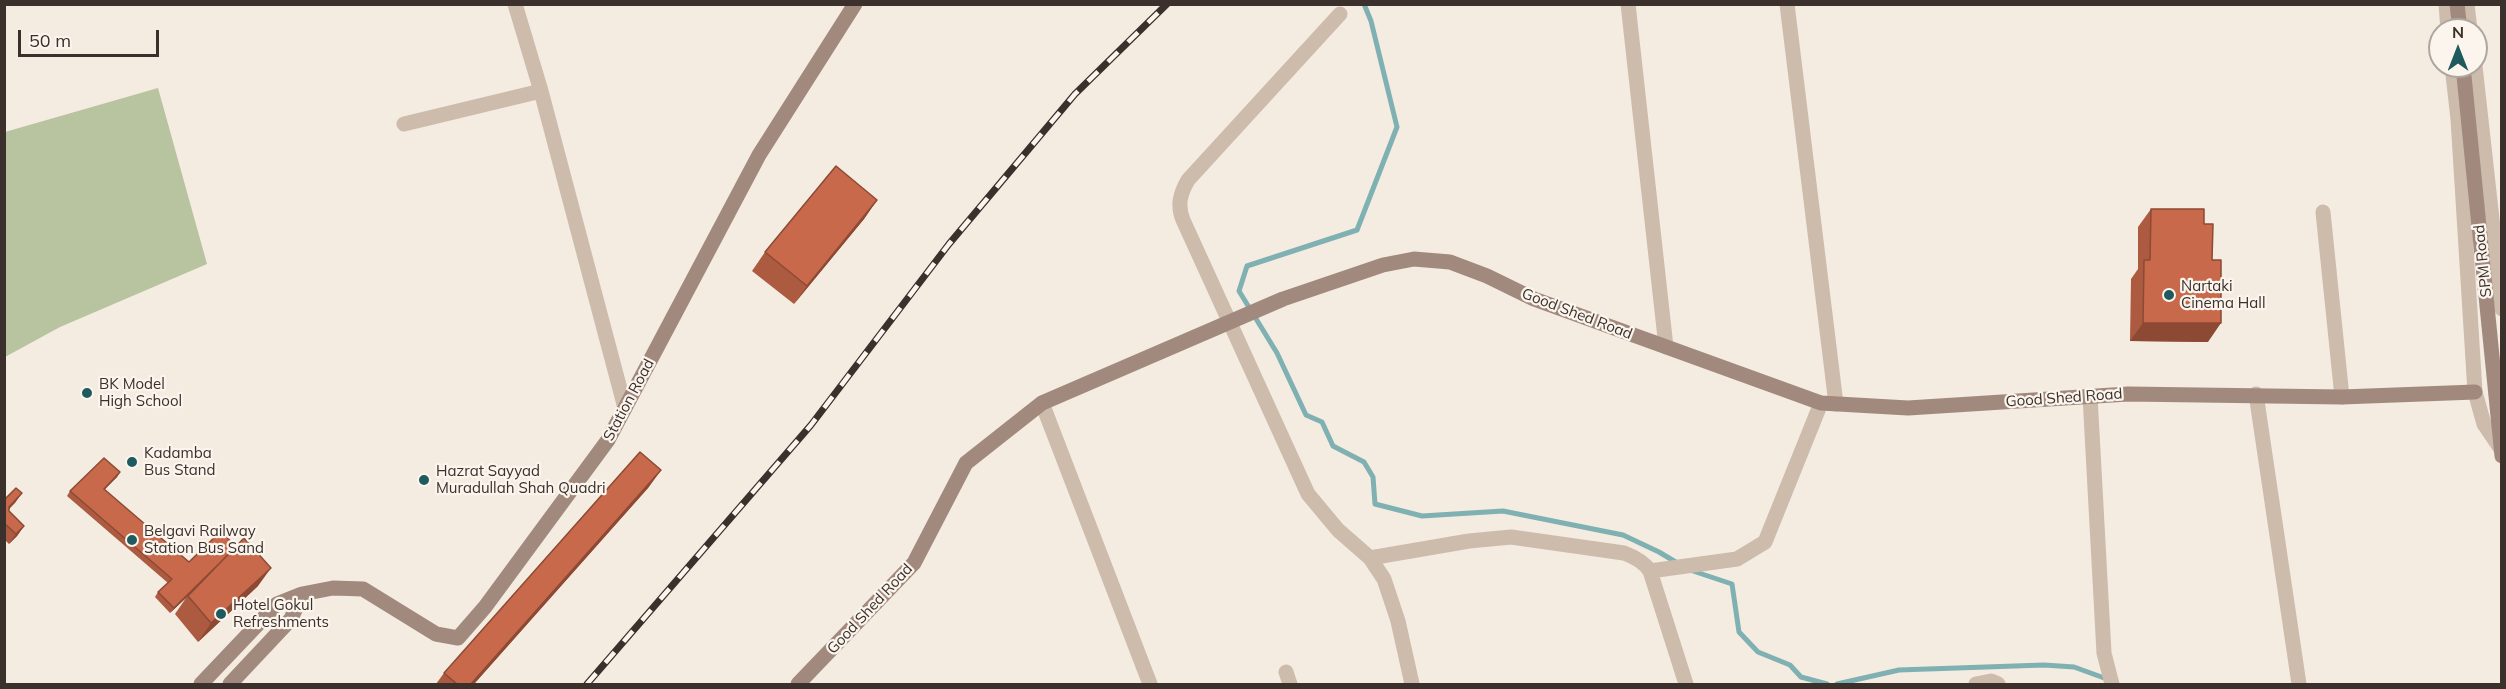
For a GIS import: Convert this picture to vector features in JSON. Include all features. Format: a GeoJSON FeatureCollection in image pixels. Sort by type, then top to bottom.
{"type":"FeatureCollection","features":[{"type":"Feature","properties":{"kind":"street"},"geometry":{"type":"LineString","coordinates":[[515,4],[541,91],[625,408]]}},
{"type":"Feature","properties":{"kind":"street","name":"Station Road"},"geometry":{"type":"LineString","coordinates":[[201,684],[277,604],[302,594],[333,588],[363,589],[436,634],[458,638],[485,607],[602,449],[759,155],[855,4]]}},
{"type":"Feature","properties":{"kind":"street"},"geometry":{"type":"LineString","coordinates":[[1628,4],[1666,347]]}},
{"type":"Feature","properties":{"kind":"street"},"geometry":{"type":"LineString","coordinates":[[1650,571],[1737,560],[1765,542],[1828,404],[1787,4]]}},
{"type":"Feature","properties":{"kind":"street"},"geometry":{"type":"LineString","coordinates":[[1340,14],[1188,180],[1179,197],[1183,220],[1237,318],[1308,494],[1338,530],[1370,558],[1384,579],[1398,621],[1412,684]]}},
{"type":"Feature","properties":{"kind":"street"},"geometry":{"type":"LineString","coordinates":[[2453,78],[2458,119],[2475,392],[2484,424],[2501,450]]}},
{"type":"Feature","properties":{"kind":"street","name":"SPM Road"},"geometry":{"type":"LineString","coordinates":[[2464,78],[2501,450]]}},
{"type":"Feature","properties":{"kind":"street"},"geometry":{"type":"LineString","coordinates":[[2476,78],[2502,309]]}},
{"type":"Feature","properties":{"kind":"street"},"geometry":{"type":"LineString","coordinates":[[404,124],[541,91]]}},
{"type":"Feature","properties":{"kind":"street"},"geometry":{"type":"LineString","coordinates":[[2323,212],[2342,397]]}},
{"type":"Feature","properties":{"kind":"street","name":"Good Shed Road"},"geometry":{"type":"LineString","coordinates":[[798,684],[914,563],[966,463],[1042,403],[1237,318],[1383,265],[1414,259],[1450,262],[1487,276],[1534,299],[1828,404],[1908,408],[2127,394],[2342,397],[2475,392]]}},
{"type":"Feature","properties":{"kind":"street"},"geometry":{"type":"LineString","coordinates":[[2256,394],[2299,684]]}},
{"type":"Feature","properties":{"kind":"street"},"geometry":{"type":"LineString","coordinates":[[2090,396],[2104,653],[2112,684]]}},
{"type":"Feature","properties":{"kind":"street"},"geometry":{"type":"LineString","coordinates":[[1042,403],[1150,684]]}},
{"type":"Feature","properties":{"kind":"street"},"geometry":{"type":"LineString","coordinates":[[1370,558],[1469,541],[1511,537],[1624,553],[1641,562],[1650,571],[1686,684]]}},
{"type":"Feature","properties":{"kind":"street"},"geometry":{"type":"LineString","coordinates":[[230,684],[291,619],[302,594]]}},
{"type":"Feature","properties":{"kind":"street"},"geometry":{"type":"LineString","coordinates":[[1976,684],[1991,681],[1998,684]]}},
{"type":"Feature","properties":{"kind":"green space"},"geometry":{"type":"Polygon","coordinates":[[[158,88],[207,264],[60,327],[5,357],[5,132],[158,88]]]}},
{"type":"Feature","properties":{"kind":"building"},"geometry":{"type":"Polygon","coordinates":[[[836,166],[877,200],[807,286],[765,252],[836,166]]]}},
{"type":"Feature","properties":{"kind":"building"},"geometry":{"type":"Polygon","coordinates":[[[2151,209],[2204,209],[2204,224],[2213,224],[2212,260],[2221,260],[2221,323],[2143,323],[2144,260],[2150,260],[2151,209]]]}},
{"type":"Feature","properties":{"kind":"building"},"geometry":{"type":"Polygon","coordinates":[[[640,452],[661,470],[471,684],[457,684],[444,673],[640,452]]]}},
{"type":"Feature","properties":{"kind":"building"},"geometry":{"type":"Polygon","coordinates":[[[104,458],[120,472],[104,489],[189,562],[221,531],[236,547],[174,608],[158,592],[172,579],[70,491],[104,458]]]}},
{"type":"Feature","properties":{"kind":"building"},"geometry":{"type":"Polygon","coordinates":[[[16,488],[22,493],[9,507],[9,511],[24,526],[16,534],[4,523],[4,500],[16,488]]]}},
{"type":"Feature","properties":{"kind":"building"},"geometry":{"type":"Polygon","coordinates":[[[244,538],[271,568],[211,623],[188,596],[244,538]]]}},
{"type":"Feature","properties":{"kind":"waterway"},"geometry":{"type":"LineString","coordinates":[[1364,4],[1371,21],[1397,127],[1357,230],[1247,266],[1239,291],[1277,353],[1306,415],[1322,422],[1333,446],[1364,462],[1373,477],[1375,504],[1422,516],[1503,511],[1623,535],[1679,564]]}},
{"type":"Feature","properties":{"kind":"waterway"},"geometry":{"type":"LineString","coordinates":[[1687,569],[1732,584],[1739,632],[1758,652],[1790,665],[1801,677],[1827,684]]}},
{"type":"Feature","properties":{"kind":"waterway"},"geometry":{"type":"LineString","coordinates":[[1837,684],[1899,670],[2044,665],[2074,667],[2107,679]]}},
{"type":"Feature","properties":{"kind":"railway"},"geometry":{"type":"LineString","coordinates":[[587,684],[811,425],[949,244],[1075,94],[1167,4]]}},
{"type":"Feature","properties":{"kind":"place","name":"Nartaki Cinema Hall"},"geometry":{"type":"Point","coordinates":[2169,295]}},
{"type":"Feature","properties":{"kind":"place","name":"BK Model High School"},"geometry":{"type":"Point","coordinates":[87,393]}},
{"type":"Feature","properties":{"kind":"place","name":"Kadamba Bus Stand"},"geometry":{"type":"Point","coordinates":[132,462]}},
{"type":"Feature","properties":{"kind":"place","name":"Hazrat Sayyad Muradullah Shah Quadri"},"geometry":{"type":"Point","coordinates":[424,480]}},
{"type":"Feature","properties":{"kind":"place","name":"Belgavi Railway Station Bus Sand"},"geometry":{"type":"Point","coordinates":[132,540]}},
{"type":"Feature","properties":{"kind":"place","name":"Hotel Gokul Refreshments"},"geometry":{"type":"Point","coordinates":[221,614]}}]}
